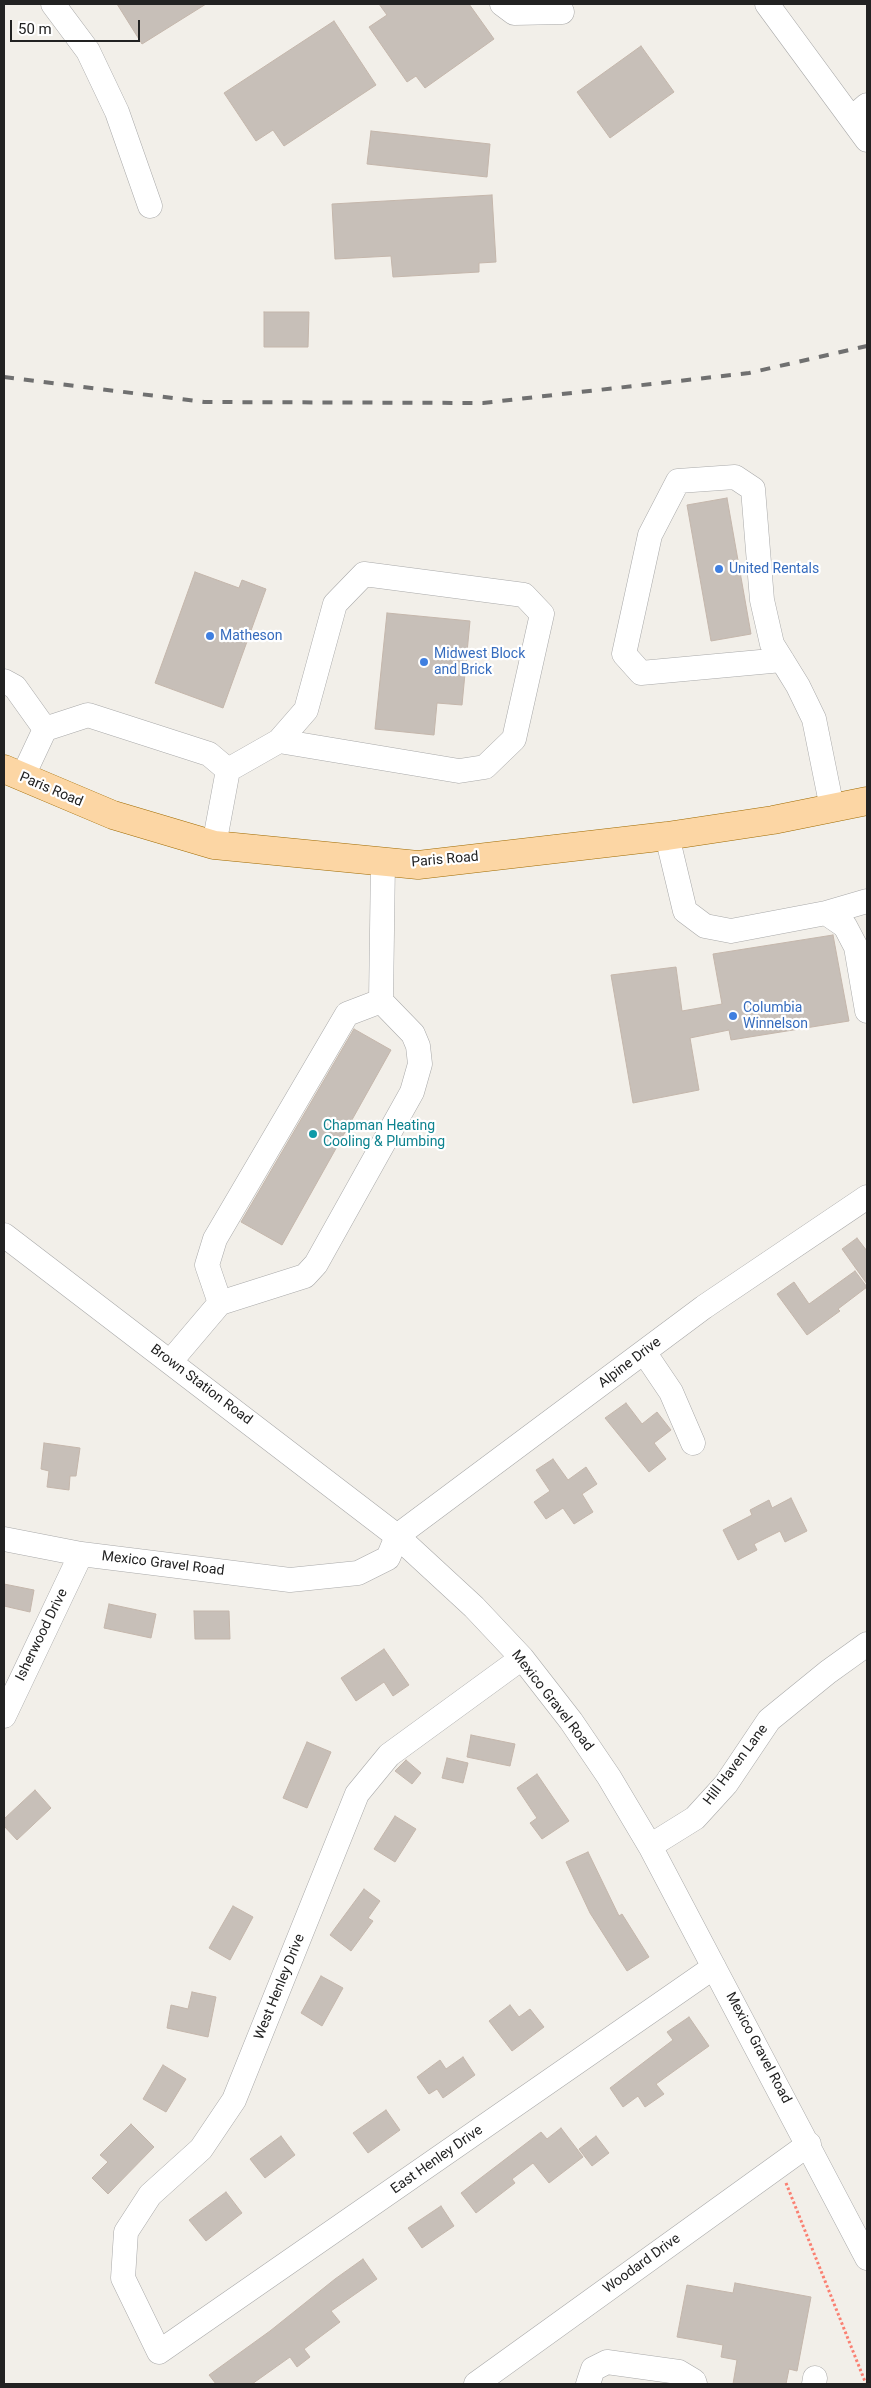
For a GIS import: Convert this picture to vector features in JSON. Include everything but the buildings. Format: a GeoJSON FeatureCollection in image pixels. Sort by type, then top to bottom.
{"type":"FeatureCollection","features":[{"type":"Feature","properties":{"kind":"main road","name":"Paris Road"},"geometry":{"type":"LineString","coordinates":[[13,774],[113,816],[214,845],[418,865],[667,836],[773,820],[867,801]]}},
{"type":"Feature","properties":{"kind":"street"},"geometry":{"type":"LineString","coordinates":[[53,4],[88,51],[117,112],[150,206]]}},
{"type":"Feature","properties":{"kind":"street"},"geometry":{"type":"LineString","coordinates":[[502,4],[514,13],[559,8]]}},
{"type":"Feature","properties":{"kind":"street"},"geometry":{"type":"LineString","coordinates":[[767,4],[859,112],[867,140]]}},
{"type":"Feature","properties":{"kind":"street"},"geometry":{"type":"LineString","coordinates":[[782,660],[641,673],[624,654],[650,535],[678,481],[735,477],[753,489],[762,600],[772,644],[782,660],[798,686],[814,718],[832,808]]}},
{"type":"Feature","properties":{"kind":"street"},"geometry":{"type":"LineString","coordinates":[[214,845],[228,770],[278,740],[306,710],[335,604],[364,574],[524,595],[542,614],[514,739],[485,767],[459,771],[278,740]]}},
{"type":"Feature","properties":{"kind":"street"},"geometry":{"type":"LineString","coordinates":[[4,681],[15,687],[44,729]]}},
{"type":"Feature","properties":{"kind":"street"},"geometry":{"type":"LineString","coordinates":[[13,774],[44,729],[88,715],[209,754],[228,770]]}},
{"type":"Feature","properties":{"kind":"street"},"geometry":{"type":"LineString","coordinates":[[667,836],[685,911],[705,926],[731,931],[826,913],[867,901]]}},
{"type":"Feature","properties":{"kind":"street"},"geometry":{"type":"LineString","coordinates":[[170,1362],[220,1303],[305,1276],[316,1264],[412,1092],[420,1064],[418,1046],[413,1034],[380,1002],[383,862]]}},
{"type":"Feature","properties":{"kind":"street"},"geometry":{"type":"LineString","coordinates":[[826,913],[845,926],[862,946],[867,1011]]}},
{"type":"Feature","properties":{"kind":"street"},"geometry":{"type":"LineString","coordinates":[[220,1303],[206,1265],[215,1239],[348,1014],[380,1002]]}},
{"type":"Feature","properties":{"kind":"street","name":"Alpine Drive"},"geometry":{"type":"LineString","coordinates":[[397,1536],[704,1307],[867,1197]]}},
{"type":"Feature","properties":{"kind":"street","name":"Brown Station Road"},"geometry":{"type":"LineString","coordinates":[[4,1235],[397,1536]]}},
{"type":"Feature","properties":{"kind":"street"},"geometry":{"type":"LineString","coordinates":[[644,1352],[671,1392],[693,1443]]}},
{"type":"Feature","properties":{"kind":"street","name":"Mexico Gravel Road"},"geometry":{"type":"LineString","coordinates":[[4,1539],[81,1554],[290,1580],[358,1574],[388,1558],[397,1536],[474,1607],[522,1658],[571,1721],[609,1777],[650,1846],[809,2144],[867,2258]]}},
{"type":"Feature","properties":{"kind":"street","name":"Isherwood Drive"},"geometry":{"type":"LineString","coordinates":[[4,1716],[81,1554]]}},
{"type":"Feature","properties":{"kind":"street","name":"Hill Haven Lane"},"geometry":{"type":"LineString","coordinates":[[650,1846],[695,1818],[726,1784],[769,1720],[828,1672],[867,1644]]}},
{"type":"Feature","properties":{"kind":"street","name":"West Henley Drive"},"geometry":{"type":"LineString","coordinates":[[159,2352],[123,2278],[126,2232],[150,2195],[200,2149],[234,2100],[357,1794],[389,1755],[522,1658]]}},
{"type":"Feature","properties":{"kind":"street","name":"East Henley Drive"},"geometry":{"type":"LineString","coordinates":[[159,2352],[714,1967]]}},
{"type":"Feature","properties":{"kind":"street","name":"Woodard Drive"},"geometry":{"type":"LineString","coordinates":[[478,2384],[809,2144]]}},
{"type":"Feature","properties":{"kind":"street"},"geometry":{"type":"LineString","coordinates":[[588,2384],[593,2369],[608,2362],[679,2372],[694,2381],[695,2384]]}},
{"type":"Feature","properties":{"kind":"path"},"geometry":{"type":"LineString","coordinates":[[775,2168],[788,2186],[866,2384]]}},
{"type":"Feature","properties":{"kind":"railway"},"geometry":{"type":"LineString","coordinates":[[4,377],[204,402],[483,403],[749,373],[867,346]]}},
{"type":"Feature","properties":{"kind":"place","name":"United Rentals"},"geometry":{"type":"Point","coordinates":[719,569]}},
{"type":"Feature","properties":{"kind":"place","name":"Matheson"},"geometry":{"type":"Point","coordinates":[210,636]}},
{"type":"Feature","properties":{"kind":"place","name":"Midwest Block and Brick"},"geometry":{"type":"Point","coordinates":[424,662]}},
{"type":"Feature","properties":{"kind":"place","name":"Columbia Winnelson"},"geometry":{"type":"Point","coordinates":[733,1016]}},
{"type":"Feature","properties":{"kind":"place","name":"Chapman Heating Cooling & Plumbing"},"geometry":{"type":"Point","coordinates":[313,1134]}}]}
